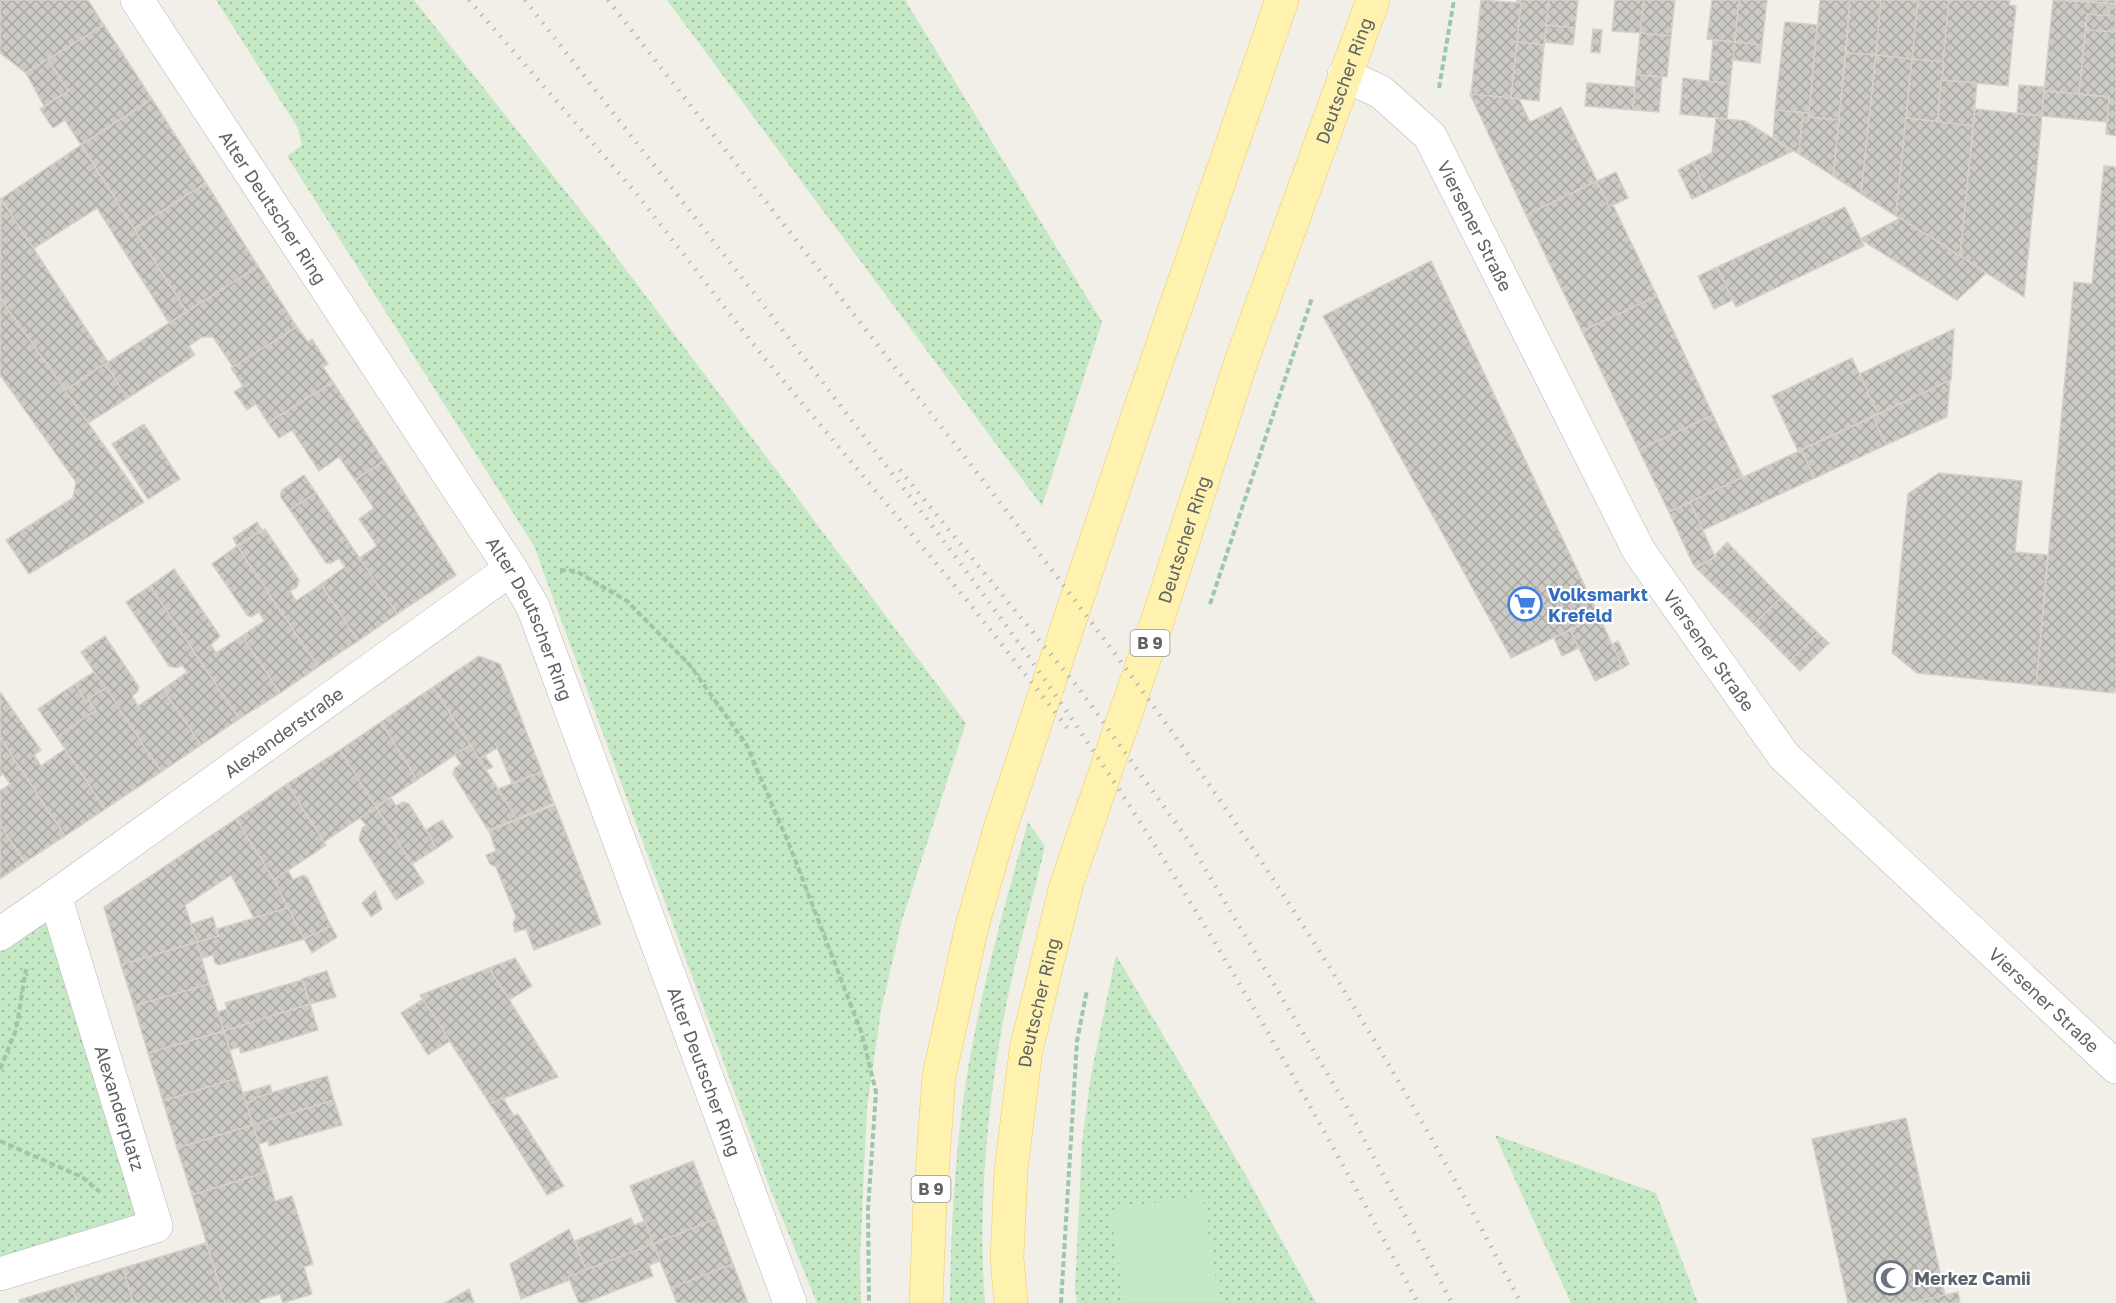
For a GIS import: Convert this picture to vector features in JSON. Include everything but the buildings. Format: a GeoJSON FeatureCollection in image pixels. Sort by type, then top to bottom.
{"type":"FeatureCollection","features":[{"type":"Feature","properties":{"kind":"main road","name":"B 9"},"geometry":{"type":"LineString","coordinates":[[926,1303],[930,1201],[939,1076],[972,926],[1004,818],[1141,407],[1282,0]]}},
{"type":"Feature","properties":{"kind":"main road","name":"Deutscher Ring"},"geometry":{"type":"LineString","coordinates":[[1011,1303],[1007,1257],[1011,1170],[1026,1050],[1066,886],[1153,634],[1241,362],[1373,0]]}},
{"type":"Feature","properties":{"kind":"street","name":"Alter Deutscher Ring"},"geometry":{"type":"LineString","coordinates":[[137,0],[511,569],[533,607],[790,1303]]}},
{"type":"Feature","properties":{"kind":"street","name":"Viersener Straße"},"geometry":{"type":"LineString","coordinates":[[1344,75],[1381,92],[1430,136],[1639,551],[1784,756],[2116,1067]]}},
{"type":"Feature","properties":{"kind":"street","name":"Alexanderstraße"},"geometry":{"type":"LineString","coordinates":[[55,896],[511,569]]}},
{"type":"Feature","properties":{"kind":"street"},"geometry":{"type":"LineString","coordinates":[[12,926],[55,896]]}},
{"type":"Feature","properties":{"kind":"street","name":"Alexanderplatz"},"geometry":{"type":"LineString","coordinates":[[0,1274],[156,1226],[55,896]]}},
{"type":"Feature","properties":{"kind":"path"},"geometry":{"type":"LineString","coordinates":[[1430,136],[1454,0]]}},
{"type":"Feature","properties":{"kind":"path"},"geometry":{"type":"LineString","coordinates":[[1209,607],[1315,290]]}},
{"type":"Feature","properties":{"kind":"path"},"geometry":{"type":"LineString","coordinates":[[511,569],[546,568],[576,571],[627,601],[689,664],[746,744],[789,844],[862,1034],[876,1092],[868,1209],[868,1303]]}},
{"type":"Feature","properties":{"kind":"path"},"geometry":{"type":"LineString","coordinates":[[0,1069],[16,1030],[25,981],[27,940],[12,926]]}},
{"type":"Feature","properties":{"kind":"path"},"geometry":{"type":"LineString","coordinates":[[1061,1303],[1077,1041],[1088,984]]}},
{"type":"Feature","properties":{"kind":"path"},"geometry":{"type":"LineString","coordinates":[[0,1141],[82,1177],[103,1194],[123,1237]]}},
{"type":"Feature","properties":{"kind":"green space"},"geometry":{"type":"Polygon","coordinates":[[[216,0],[414,0],[597,231],[966,723],[902,920],[881,1011],[867,1107],[860,1259],[861,1303],[817,1303],[771,1191],[534,546],[287,156],[302,145],[298,128],[216,0]]]}},
{"type":"Feature","properties":{"kind":"green space"},"geometry":{"type":"Polygon","coordinates":[[[667,0],[905,0],[1102,322],[1042,506],[667,0]]]}},
{"type":"Feature","properties":{"kind":"green space"},"geometry":{"type":"Polygon","coordinates":[[[1028,822],[1045,846],[1011,982],[991,1101],[984,1183],[985,1303],[950,1303],[956,1164],[969,1060],[981,1000],[1028,822]]]}},
{"type":"Feature","properties":{"kind":"green space"},"geometry":{"type":"Polygon","coordinates":[[[52,905],[150,1224],[0,1269],[0,941],[52,905]]]}},
{"type":"Feature","properties":{"kind":"green space"},"geometry":{"type":"Polygon","coordinates":[[[1116,955],[1245,1174],[1316,1303],[1077,1303],[1075,1289],[1082,1143],[1091,1075],[1116,955]]]}},
{"type":"Feature","properties":{"kind":"green space"},"geometry":{"type":"Polygon","coordinates":[[[1495,1135],[1656,1193],[1698,1303],[1571,1303],[1495,1135]]]}},
{"type":"Feature","properties":{"kind":"green space"},"geometry":{"type":"Polygon","coordinates":[[[1202,1195],[1220,1303],[1125,1303],[1110,1210],[1202,1195]]]}},
{"type":"Feature","properties":{"kind":"railway"},"geometry":{"type":"LineString","coordinates":[[469,0],[636,193],[761,354],[966,599],[1069,730]]}},
{"type":"Feature","properties":{"kind":"railway"},"geometry":{"type":"LineString","coordinates":[[525,0],[905,490],[1065,709],[1113,780],[1205,926],[1293,1076],[1418,1303]]}},
{"type":"Feature","properties":{"kind":"railway"},"geometry":{"type":"LineString","coordinates":[[608,0],[1017,524],[1196,766],[1270,874],[1383,1055],[1521,1303]]}},
{"type":"Feature","properties":{"kind":"railway"},"geometry":{"type":"LineString","coordinates":[[900,470],[1080,690],[1188,840],[1343,1100],[1452,1303]]}},
{"type":"Feature","properties":{"kind":"place","name":"Volksmarkt Krefeld"},"geometry":{"type":"Point","coordinates":[1525,604]}},
{"type":"Feature","properties":{"kind":"place","name":"Merkez Camii"},"geometry":{"type":"Point","coordinates":[1891,1278]}}]}
